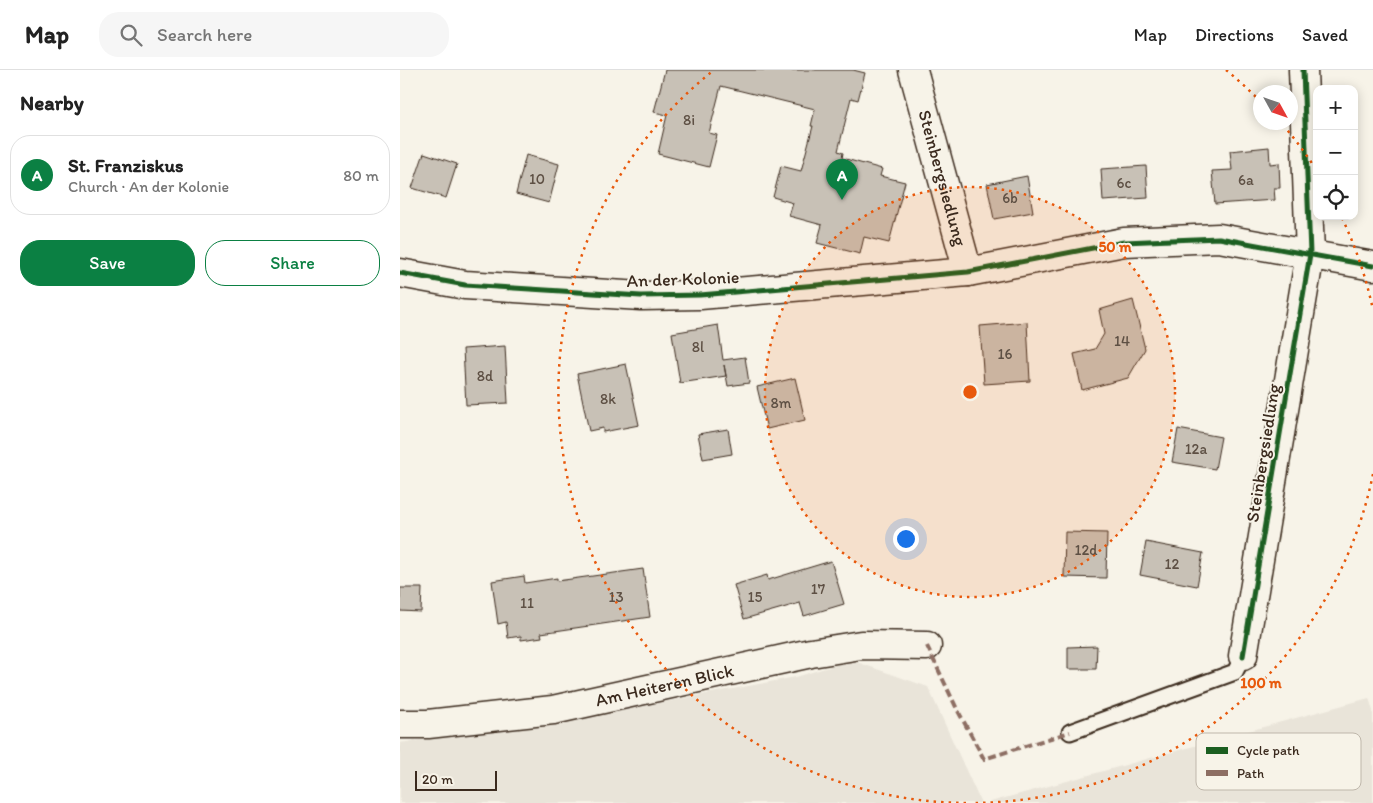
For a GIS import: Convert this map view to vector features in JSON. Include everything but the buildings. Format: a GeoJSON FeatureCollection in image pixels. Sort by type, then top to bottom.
{"type":"FeatureCollection","features":[{"type":"Feature","properties":{"kind":"street","name":"Steinbergsiedlung"},"geometry":{"type":"LineString","coordinates":[[913,70],[968,272]]}},
{"type":"Feature","properties":{"kind":"street","name":"Steinbergsiedlung"},"geometry":{"type":"LineString","coordinates":[[1243,656],[1310,254],[1303,70]]}},
{"type":"Feature","properties":{"kind":"street"},"geometry":{"type":"LineString","coordinates":[[968,272],[1124,242],[1219,238],[1373,266]]}},
{"type":"Feature","properties":{"kind":"street","name":"An der Kolonie"},"geometry":{"type":"LineString","coordinates":[[400,273],[465,285],[651,296],[700,295],[968,272]]}},
{"type":"Feature","properties":{"kind":"street","name":"Am Heiteren Blick"},"geometry":{"type":"LineString","coordinates":[[400,724],[428,724],[553,710],[811,653],[861,646],[927,646]]}},
{"type":"Feature","properties":{"kind":"lane"},"geometry":{"type":"LineString","coordinates":[[1070,732],[1235,672],[1243,656]]}},
{"type":"Feature","properties":{"kind":"shaded area"},"geometry":{"type":"Polygon","coordinates":[[[851,660],[928,687],[981,803],[400,803],[400,743],[668,701],[796,677],[851,660]]]}},
{"type":"Feature","properties":{"kind":"shaded area"},"geometry":{"type":"Polygon","coordinates":[[[1369,698],[1373,711],[1373,803],[987,803],[1196,746],[1196,790],[1361,790],[1361,733],[1242,733],[1369,698]]]}},
{"type":"Feature","properties":{"kind":"marked path"},"geometry":{"type":"LineString","coordinates":[[927,646],[957,709],[984,759],[1070,732]]}},
{"type":"Feature","properties":{"kind":"cycle path"},"geometry":{"type":"LineString","coordinates":[[1243,656],[1310,254],[1303,70]]}},
{"type":"Feature","properties":{"kind":"cycle path"},"geometry":{"type":"LineString","coordinates":[[400,273],[465,285],[641,296],[700,295],[968,272],[1124,242],[1219,238],[1373,266]]}},
{"type":"Feature","properties":{"kind":"place","name":"St. Franziskus"},"geometry":{"type":"Point","coordinates":[842,200]}}]}
